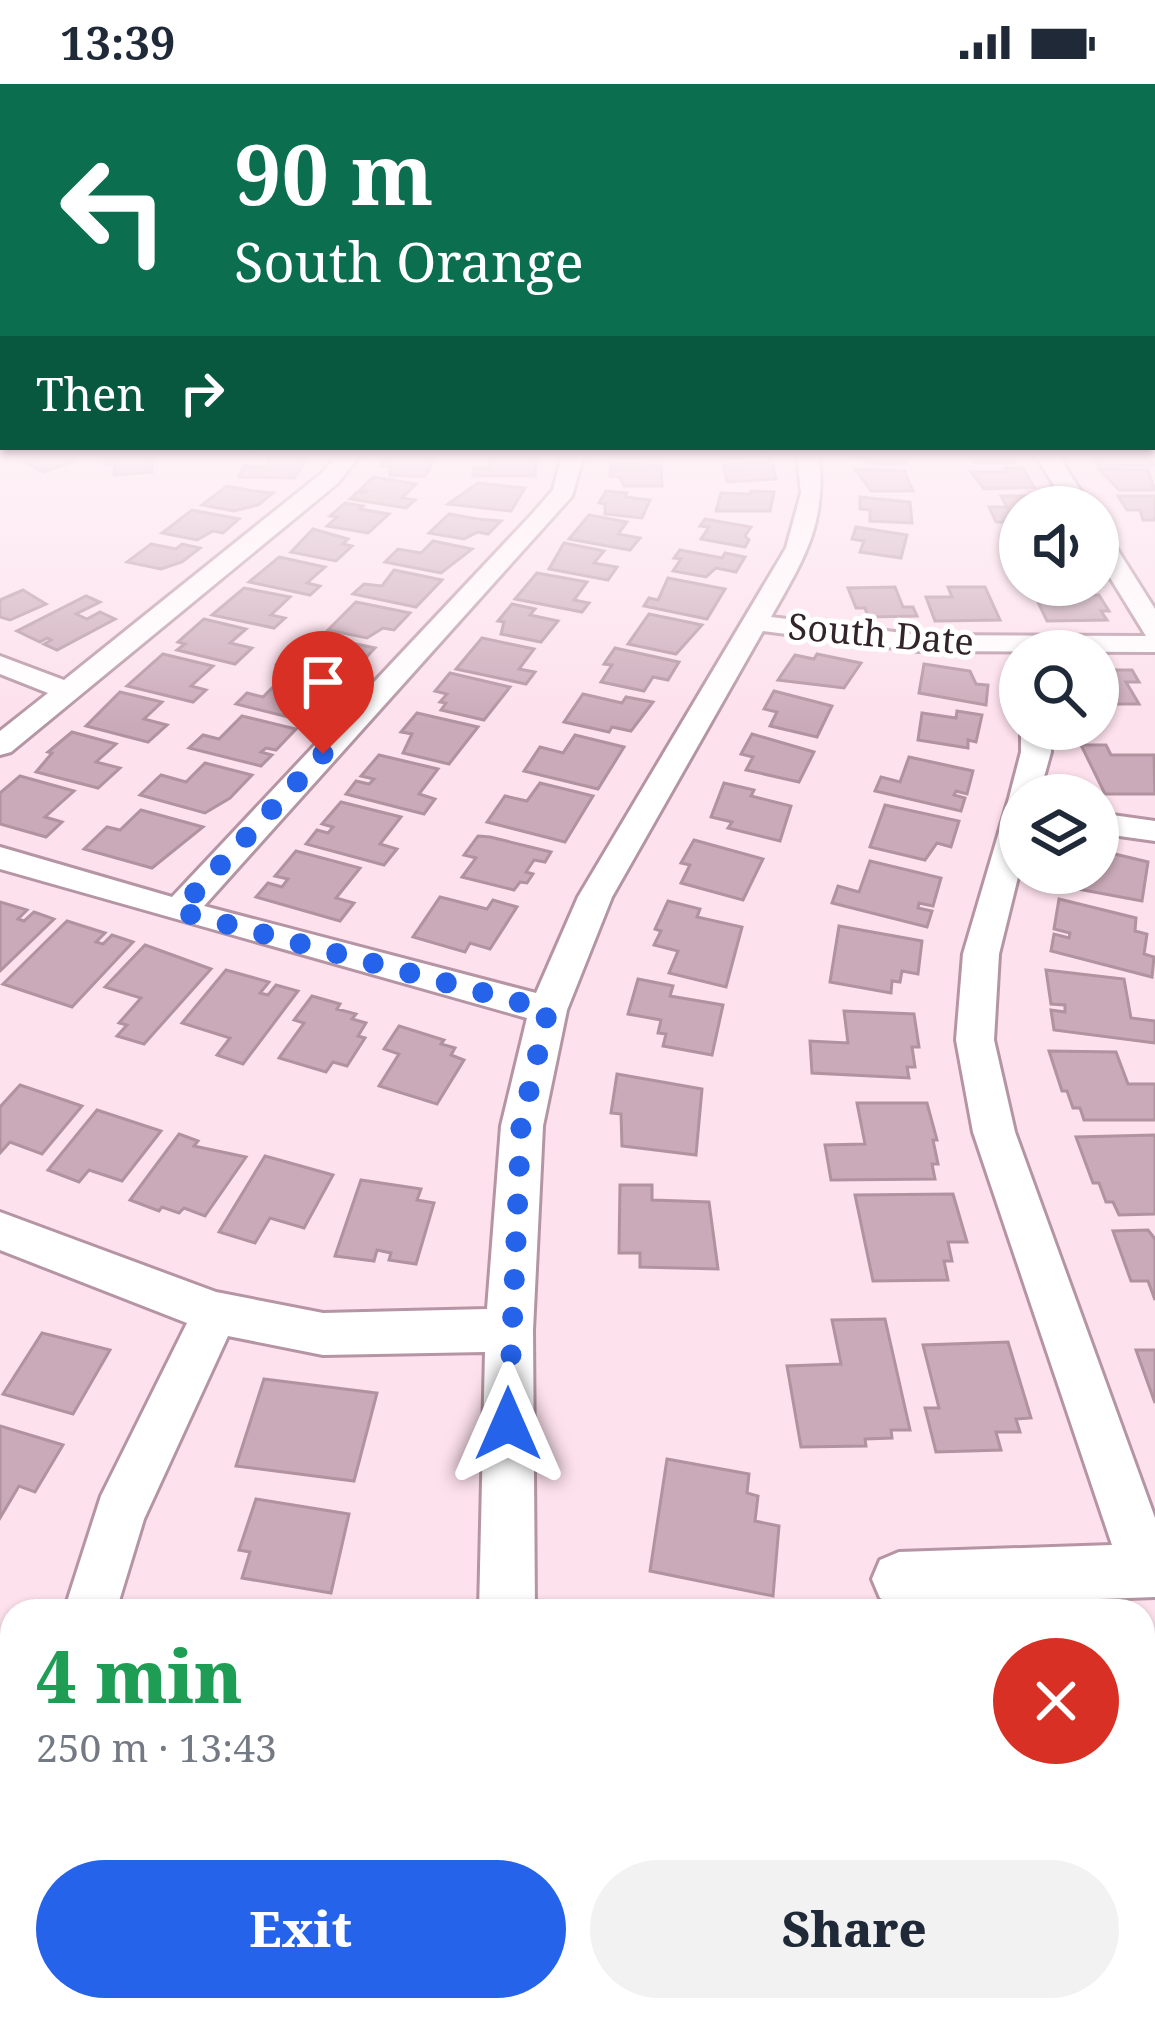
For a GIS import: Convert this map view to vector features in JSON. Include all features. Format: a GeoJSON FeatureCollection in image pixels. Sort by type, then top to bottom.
{"type":"FeatureCollection","features":[{"type":"Feature","properties":{"kind":"street"},"geometry":{"type":"LineString","coordinates":[[0,746],[248,544]]}},
{"type":"Feature","properties":{"kind":"street"},"geometry":{"type":"LineString","coordinates":[[178,911],[517,544]]}},
{"type":"Feature","properties":{"kind":"street"},"geometry":{"type":"LineString","coordinates":[[507,1599],[509,1330],[521,1126],[548,1010],[595,897],[799,544]]}},
{"type":"Feature","properties":{"kind":"street"},"geometry":{"type":"LineString","coordinates":[[1119,572],[1155,630]]}},
{"type":"Feature","properties":{"kind":"street","name":"South Date"},"geometry":{"type":"LineString","coordinates":[[751,622],[845,637],[999,649]]}},
{"type":"Feature","properties":{"kind":"street","name":"South Date"},"geometry":{"type":"LineString","coordinates":[[1119,646],[1155,644]]}},
{"type":"Feature","properties":{"kind":"street"},"geometry":{"type":"LineString","coordinates":[[0,664],[68,691]]}},
{"type":"Feature","properties":{"kind":"street"},"geometry":{"type":"LineString","coordinates":[[1119,826],[1155,831]]}},
{"type":"Feature","properties":{"kind":"street"},"geometry":{"type":"LineString","coordinates":[[0,858],[548,1010]]}},
{"type":"Feature","properties":{"kind":"street"},"geometry":{"type":"LineString","coordinates":[[899,1579],[1151,1570],[994,1132],[975,1040],[981,954],[999,885]]}},
{"type":"Feature","properties":{"kind":"street"},"geometry":{"type":"LineString","coordinates":[[0,1231],[216,1313],[323,1334],[509,1330]]}},
{"type":"Feature","properties":{"kind":"street"},"geometry":{"type":"LineString","coordinates":[[93,1599],[119,1514],[216,1313]]}},
{"type":"Feature","properties":{"kind":"building"},"geometry":{"type":"Polygon","coordinates":[[[151,544],[200,548],[182,562],[161,569],[127,562],[151,544]]]}},
{"type":"Feature","properties":{"kind":"building"},"geometry":{"type":"Polygon","coordinates":[[[298,544],[352,546],[336,561],[291,552],[298,544]]]}},
{"type":"Feature","properties":{"kind":"building"},"geometry":{"type":"Polygon","coordinates":[[[430,544],[472,549],[441,573],[385,562],[398,549],[421,553],[430,544]]]}},
{"type":"Feature","properties":{"kind":"building"},"geometry":{"type":"Polygon","coordinates":[[[563,544],[604,551],[594,563],[617,567],[608,580],[549,569],[563,544]]]}},
{"type":"Feature","properties":{"kind":"building"},"geometry":{"type":"Polygon","coordinates":[[[599,544],[635,544],[630,550],[599,544]]]}},
{"type":"Feature","properties":{"kind":"building"},"geometry":{"type":"Polygon","coordinates":[[[863,544],[905,544],[901,558],[860,552],[863,544]]]}},
{"type":"Feature","properties":{"kind":"building"},"geometry":{"type":"Polygon","coordinates":[[[680,550],[745,557],[736,572],[716,568],[706,577],[673,571],[681,559],[674,558],[680,550]]]}},
{"type":"Feature","properties":{"kind":"building"},"geometry":{"type":"Polygon","coordinates":[[[279,557],[325,567],[307,583],[320,586],[310,595],[249,582],[279,557]]]}},
{"type":"Feature","properties":{"kind":"building"},"geometry":{"type":"Polygon","coordinates":[[[394,570],[442,580],[416,607],[353,594],[364,584],[382,586],[394,570]]]}},
{"type":"Feature","properties":{"kind":"building"},"geometry":{"type":"Polygon","coordinates":[[[537,573],[587,582],[574,600],[589,603],[582,612],[515,599],[537,573]]]}},
{"type":"Feature","properties":{"kind":"building"},"geometry":{"type":"Polygon","coordinates":[[[668,578],[725,589],[707,619],[644,606],[649,598],[658,600],[668,578]]]}},
{"type":"Feature","properties":{"kind":"building"},"geometry":{"type":"Polygon","coordinates":[[[895,587],[903,607],[913,607],[917,616],[868,617],[865,608],[856,608],[848,588],[895,587]]]}},
{"type":"Feature","properties":{"kind":"building"},"geometry":{"type":"Polygon","coordinates":[[[948,587],[985,587],[1000,620],[935,621],[926,597],[952,597],[948,587]]]}},
{"type":"Feature","properties":{"kind":"building"},"geometry":{"type":"Polygon","coordinates":[[[244,588],[290,597],[271,615],[285,618],[274,628],[212,615],[244,588]]]}},
{"type":"Feature","properties":{"kind":"building"},"geometry":{"type":"Polygon","coordinates":[[[23,590],[46,604],[10,620],[0,617],[0,600],[23,590]]]}},
{"type":"Feature","properties":{"kind":"building"},"geometry":{"type":"Polygon","coordinates":[[[86,596],[100,602],[76,614],[87,619],[100,612],[115,619],[57,650],[44,644],[51,640],[47,638],[40,642],[17,631],[86,596]]]}},
{"type":"Feature","properties":{"kind":"building"},"geometry":{"type":"Polygon","coordinates":[[[356,602],[410,613],[394,630],[383,628],[367,638],[328,630],[356,602]]]}},
{"type":"Feature","properties":{"kind":"building"},"geometry":{"type":"Polygon","coordinates":[[[512,604],[535,609],[530,615],[558,621],[541,642],[501,634],[504,622],[498,621],[512,604]]]}},
{"type":"Feature","properties":{"kind":"building"},"geometry":{"type":"Polygon","coordinates":[[[1040,606],[1106,606],[1109,611],[1101,611],[1107,620],[1047,621],[1040,606]]]}},
{"type":"Feature","properties":{"kind":"building"},"geometry":{"type":"Polygon","coordinates":[[[649,614],[702,625],[676,654],[628,644],[649,614]]]}},
{"type":"Feature","properties":{"kind":"building"},"geometry":{"type":"Polygon","coordinates":[[[204,619],[246,629],[230,643],[252,648],[235,664],[177,650],[185,644],[178,642],[204,619]]]}},
{"type":"Feature","properties":{"kind":"building"},"geometry":{"type":"Polygon","coordinates":[[[482,638],[534,649],[519,669],[535,672],[526,684],[456,669],[482,638]]]}},
{"type":"Feature","properties":{"kind":"building"},"geometry":{"type":"Polygon","coordinates":[[[332,639],[375,648],[357,667],[337,678],[277,664],[293,649],[317,654],[332,639]]]}},
{"type":"Feature","properties":{"kind":"building"},"geometry":{"type":"Polygon","coordinates":[[[615,648],[679,662],[668,680],[653,677],[644,691],[601,682],[612,665],[604,664],[615,648]]]}},
{"type":"Feature","properties":{"kind":"building"},"geometry":{"type":"Polygon","coordinates":[[[163,654],[213,666],[191,686],[206,690],[193,702],[127,686],[163,654]]]}},
{"type":"Feature","properties":{"kind":"building"},"geometry":{"type":"Polygon","coordinates":[[[817,654],[861,663],[844,688],[778,680],[795,655],[814,659],[817,654]]]}},
{"type":"Feature","properties":{"kind":"building"},"geometry":{"type":"Polygon","coordinates":[[[924,664],[970,671],[976,684],[988,685],[986,705],[919,693],[924,664]]]}},
{"type":"Feature","properties":{"kind":"building"},"geometry":{"type":"Polygon","coordinates":[[[1119,670],[1132,670],[1139,682],[1126,682],[1139,704],[1119,704],[1119,670]]]}},
{"type":"Feature","properties":{"kind":"building"},"geometry":{"type":"Polygon","coordinates":[[[450,673],[510,687],[484,720],[441,710],[446,703],[440,702],[447,694],[435,691],[450,673]]]}},
{"type":"Feature","properties":{"kind":"building"},"geometry":{"type":"Polygon","coordinates":[[[285,675],[337,687],[305,721],[236,704],[247,693],[263,697],[285,675]]]}},
{"type":"Feature","properties":{"kind":"building"},"geometry":{"type":"Polygon","coordinates":[[[774,691],[832,706],[817,737],[770,726],[777,712],[764,709],[774,691]]]}},
{"type":"Feature","properties":{"kind":"building"},"geometry":{"type":"Polygon","coordinates":[[[120,692],[162,702],[144,719],[167,725],[148,742],[86,726],[120,692]]]}},
{"type":"Feature","properties":{"kind":"building"},"geometry":{"type":"Polygon","coordinates":[[[583,694],[622,703],[626,697],[653,702],[631,731],[612,727],[609,732],[564,722],[583,694]]]}},
{"type":"Feature","properties":{"kind":"building"},"geometry":{"type":"Polygon","coordinates":[[[957,711],[982,715],[976,742],[968,740],[968,748],[918,740],[922,713],[956,718],[957,711]]]}},
{"type":"Feature","properties":{"kind":"building"},"geometry":{"type":"Polygon","coordinates":[[[417,713],[478,727],[449,764],[403,753],[412,734],[401,732],[417,713]]]}},
{"type":"Feature","properties":{"kind":"building"},"geometry":{"type":"Polygon","coordinates":[[[242,716],[296,729],[276,750],[261,752],[272,755],[261,766],[189,748],[203,735],[219,739],[242,716]]]}},
{"type":"Feature","properties":{"kind":"building"},"geometry":{"type":"Polygon","coordinates":[[[72,732],[116,744],[96,762],[120,768],[98,788],[36,772],[52,753],[48,752],[72,732]]]}},
{"type":"Feature","properties":{"kind":"building"},"geometry":{"type":"Polygon","coordinates":[[[752,734],[814,752],[799,782],[746,770],[753,757],[741,754],[752,734]]]}},
{"type":"Feature","properties":{"kind":"building"},"geometry":{"type":"Polygon","coordinates":[[[575,735],[624,747],[598,789],[524,771],[540,747],[563,753],[575,735]]]}},
{"type":"Feature","properties":{"kind":"building"},"geometry":{"type":"Polygon","coordinates":[[[1083,750],[1154,755],[1155,794],[1119,794],[1119,774],[1095,774],[1083,750]]]}},
{"type":"Feature","properties":{"kind":"building"},"geometry":{"type":"Polygon","coordinates":[[[379,755],[438,769],[419,794],[435,799],[424,814],[346,794],[356,781],[369,784],[374,779],[361,776],[379,755]]]}},
{"type":"Feature","properties":{"kind":"building"},"geometry":{"type":"Polygon","coordinates":[[[909,757],[973,771],[967,794],[956,791],[954,795],[965,798],[961,811],[875,791],[881,777],[900,782],[909,757]]]}},
{"type":"Feature","properties":{"kind":"building"},"geometry":{"type":"Polygon","coordinates":[[[205,763],[252,775],[230,798],[205,813],[140,795],[161,775],[186,782],[205,763]]]}},
{"type":"Feature","properties":{"kind":"building"},"geometry":{"type":"Polygon","coordinates":[[[20,776],[74,791],[45,817],[62,822],[46,837],[0,824],[0,793],[20,776]]]}},
{"type":"Feature","properties":{"kind":"building"},"geometry":{"type":"Polygon","coordinates":[[[540,783],[593,796],[565,842],[487,822],[505,796],[527,801],[540,783]]]}},
{"type":"Feature","properties":{"kind":"building"},"geometry":{"type":"Polygon","coordinates":[[[724,783],[791,806],[780,841],[728,828],[732,822],[711,817],[724,783]]]}},
{"type":"Feature","properties":{"kind":"building"},"geometry":{"type":"Polygon","coordinates":[[[341,802],[401,817],[380,844],[397,849],[384,865],[306,844],[317,830],[328,833],[333,827],[322,824],[341,802]]]}},
{"type":"Feature","properties":{"kind":"building"},"geometry":{"type":"Polygon","coordinates":[[[885,805],[959,821],[951,847],[937,843],[925,860],[870,847],[885,805]]]}},
{"type":"Feature","properties":{"kind":"building"},"geometry":{"type":"Polygon","coordinates":[[[141,810],[203,827],[152,868],[84,849],[107,827],[120,830],[141,810]]]}},
{"type":"Feature","properties":{"kind":"building"},"geometry":{"type":"Polygon","coordinates":[[[478,836],[551,852],[545,862],[534,860],[526,872],[533,874],[527,883],[520,882],[514,890],[462,877],[476,858],[464,855],[478,836]]]}},
{"type":"Feature","properties":{"kind":"building"},"geometry":{"type":"Polygon","coordinates":[[[694,840],[763,859],[743,900],[681,883],[690,865],[681,863],[694,840]]]}},
{"type":"Feature","properties":{"kind":"building"},"geometry":{"type":"Polygon","coordinates":[[[296,851],[360,868],[336,898],[354,903],[340,921],[256,897],[268,883],[282,887],[288,879],[275,876],[296,851]]]}},
{"type":"Feature","properties":{"kind":"building"},"geometry":{"type":"Polygon","coordinates":[[[1119,855],[1148,862],[1142,901],[1105,894],[1119,894],[1119,855]]]}},
{"type":"Feature","properties":{"kind":"building"},"geometry":{"type":"Polygon","coordinates":[[[870,861],[941,878],[933,906],[919,903],[918,908],[932,911],[927,927],[832,903],[838,886],[859,892],[870,861]]]}},
{"type":"Feature","properties":{"kind":"building"},"geometry":{"type":"Polygon","coordinates":[[[440,897],[487,909],[493,900],[517,907],[490,949],[470,943],[465,952],[413,937],[440,897]]]}},
{"type":"Feature","properties":{"kind":"building"},"geometry":{"type":"Polygon","coordinates":[[[1059,899],[1136,918],[1135,931],[1147,934],[1144,954],[1154,957],[1152,977],[1051,951],[1054,934],[1069,938],[1070,933],[1054,929],[1059,899]]]}},
{"type":"Feature","properties":{"kind":"building"},"geometry":{"type":"Polygon","coordinates":[[[668,901],[700,909],[697,917],[742,927],[726,987],[669,973],[678,951],[654,945],[661,931],[655,929],[668,901]]]}},
{"type":"Feature","properties":{"kind":"building"},"geometry":{"type":"Polygon","coordinates":[[[0,902],[27,910],[18,919],[24,921],[34,912],[54,919],[0,971],[0,902]]]}},
{"type":"Feature","properties":{"kind":"building"},"geometry":{"type":"Polygon","coordinates":[[[67,921],[105,933],[96,942],[103,944],[112,935],[133,942],[72,1007],[3,984],[67,921]]]}},
{"type":"Feature","properties":{"kind":"building"},"geometry":{"type":"Polygon","coordinates":[[[839,926],[922,941],[918,974],[902,971],[900,982],[892,981],[891,993],[830,982],[839,926]]]}},
{"type":"Feature","properties":{"kind":"building"},"geometry":{"type":"Polygon","coordinates":[[[145,945],[211,969],[144,1044],[117,1036],[127,1025],[119,1023],[141,998],[105,987],[145,945]]]}},
{"type":"Feature","properties":{"kind":"building"},"geometry":{"type":"Polygon","coordinates":[[[226,970],[269,982],[260,993],[268,995],[276,985],[298,991],[243,1064],[217,1055],[230,1038],[182,1023],[226,970]]]}},
{"type":"Feature","properties":{"kind":"building"},"geometry":{"type":"Polygon","coordinates":[[[1046,970],[1124,979],[1131,1018],[1155,1021],[1155,1043],[1054,1030],[1051,1010],[1065,1012],[1065,1005],[1051,1004],[1046,970]]]}},
{"type":"Feature","properties":{"kind":"building"},"geometry":{"type":"Polygon","coordinates":[[[638,979],[673,986],[670,996],[723,1005],[712,1055],[663,1046],[666,1034],[658,1033],[661,1020],[628,1014],[638,979]]]}},
{"type":"Feature","properties":{"kind":"building"},"geometry":{"type":"Polygon","coordinates":[[[312,996],[340,1004],[337,1009],[356,1014],[352,1019],[366,1023],[358,1036],[365,1038],[347,1066],[333,1062],[326,1072],[279,1058],[304,1023],[294,1020],[312,996]]]}},
{"type":"Feature","properties":{"kind":"building"},"geometry":{"type":"Polygon","coordinates":[[[844,1011],[914,1014],[919,1047],[912,1047],[915,1067],[907,1067],[909,1078],[812,1073],[810,1041],[848,1043],[844,1011]]]}},
{"type":"Feature","properties":{"kind":"building"},"geometry":{"type":"Polygon","coordinates":[[[399,1026],[444,1040],[441,1044],[455,1048],[451,1055],[464,1060],[437,1104],[379,1086],[399,1054],[384,1049],[399,1026]]]}},
{"type":"Feature","properties":{"kind":"building"},"geometry":{"type":"Polygon","coordinates":[[[1049,1051],[1116,1052],[1128,1084],[1155,1084],[1155,1120],[1084,1120],[1080,1108],[1073,1108],[1067,1091],[1062,1091],[1049,1051]]]}},
{"type":"Feature","properties":{"kind":"building"},"geometry":{"type":"Polygon","coordinates":[[[617,1074],[702,1089],[696,1155],[622,1146],[621,1114],[611,1113],[617,1074]]]}},
{"type":"Feature","properties":{"kind":"building"},"geometry":{"type":"Polygon","coordinates":[[[20,1085],[82,1106],[42,1154],[10,1142],[0,1153],[0,1107],[20,1085]]]}},
{"type":"Feature","properties":{"kind":"building"},"geometry":{"type":"Polygon","coordinates":[[[857,1103],[927,1103],[937,1140],[933,1140],[938,1164],[932,1164],[935,1179],[831,1180],[825,1145],[865,1144],[857,1103]]]}},
{"type":"Feature","properties":{"kind":"building"},"geometry":{"type":"Polygon","coordinates":[[[97,1110],[161,1131],[122,1181],[89,1170],[79,1182],[48,1170],[97,1110]]]}},
{"type":"Feature","properties":{"kind":"building"},"geometry":{"type":"Polygon","coordinates":[[[179,1134],[198,1141],[194,1146],[246,1157],[205,1216],[184,1208],[179,1213],[162,1207],[159,1211],[130,1200],[179,1134]]]}},
{"type":"Feature","properties":{"kind":"building"},"geometry":{"type":"Polygon","coordinates":[[[1155,1135],[1155,1214],[1119,1215],[1113,1202],[1106,1202],[1099,1183],[1093,1183],[1076,1137],[1155,1135]]]}},
{"type":"Feature","properties":{"kind":"building"},"geometry":{"type":"Polygon","coordinates":[[[265,1156],[333,1175],[304,1228],[270,1218],[255,1243],[219,1232],[265,1156]]]}},
{"type":"Feature","properties":{"kind":"building"},"geometry":{"type":"Polygon","coordinates":[[[361,1180],[421,1189],[417,1200],[434,1203],[416,1264],[389,1260],[391,1253],[377,1250],[374,1261],[335,1256],[361,1180]]]}},
{"type":"Feature","properties":{"kind":"building"},"geometry":{"type":"Polygon","coordinates":[[[620,1185],[652,1185],[652,1200],[709,1202],[718,1269],[640,1267],[640,1253],[619,1253],[620,1185]]]}},
{"type":"Feature","properties":{"kind":"building"},"geometry":{"type":"Polygon","coordinates":[[[953,1194],[967,1242],[948,1242],[952,1261],[944,1261],[948,1280],[873,1281],[855,1195],[953,1194]]]}},
{"type":"Feature","properties":{"kind":"building"},"geometry":{"type":"Polygon","coordinates":[[[1148,1230],[1155,1239],[1155,1300],[1148,1281],[1131,1281],[1113,1231],[1148,1230]]]}},
{"type":"Feature","properties":{"kind":"building"},"geometry":{"type":"Polygon","coordinates":[[[885,1319],[910,1430],[891,1430],[892,1438],[865,1439],[866,1446],[801,1447],[787,1366],[841,1364],[832,1320],[885,1319]]]}},
{"type":"Feature","properties":{"kind":"building"},"geometry":{"type":"Polygon","coordinates":[[[42,1333],[110,1350],[73,1414],[3,1394],[42,1333]]]}},
{"type":"Feature","properties":{"kind":"building"},"geometry":{"type":"Polygon","coordinates":[[[1008,1342],[1031,1418],[1016,1419],[1020,1432],[996,1432],[1001,1450],[936,1452],[925,1408],[939,1408],[923,1345],[1008,1342]]]}},
{"type":"Feature","properties":{"kind":"building"},"geometry":{"type":"Polygon","coordinates":[[[1136,1350],[1155,1350],[1155,1403],[1136,1350]]]}},
{"type":"Feature","properties":{"kind":"building"},"geometry":{"type":"Polygon","coordinates":[[[264,1379],[377,1393],[354,1481],[236,1466],[264,1379]]]}},
{"type":"Feature","properties":{"kind":"building"},"geometry":{"type":"Polygon","coordinates":[[[0,1426],[63,1445],[35,1492],[19,1486],[0,1518],[0,1426]]]}},
{"type":"Feature","properties":{"kind":"building"},"geometry":{"type":"Polygon","coordinates":[[[667,1459],[749,1474],[747,1493],[758,1496],[755,1521],[779,1526],[773,1596],[650,1571],[667,1459]]]}},
{"type":"Feature","properties":{"kind":"building"},"geometry":{"type":"Polygon","coordinates":[[[256,1499],[349,1514],[331,1593],[242,1578],[250,1552],[239,1550],[256,1499]]]}},
{"type":"Feature","properties":{"kind":"route"},"geometry":{"type":"LineString","coordinates":[[323,754],[178,911],[548,1010],[521,1126],[508,1424]]}}]}
